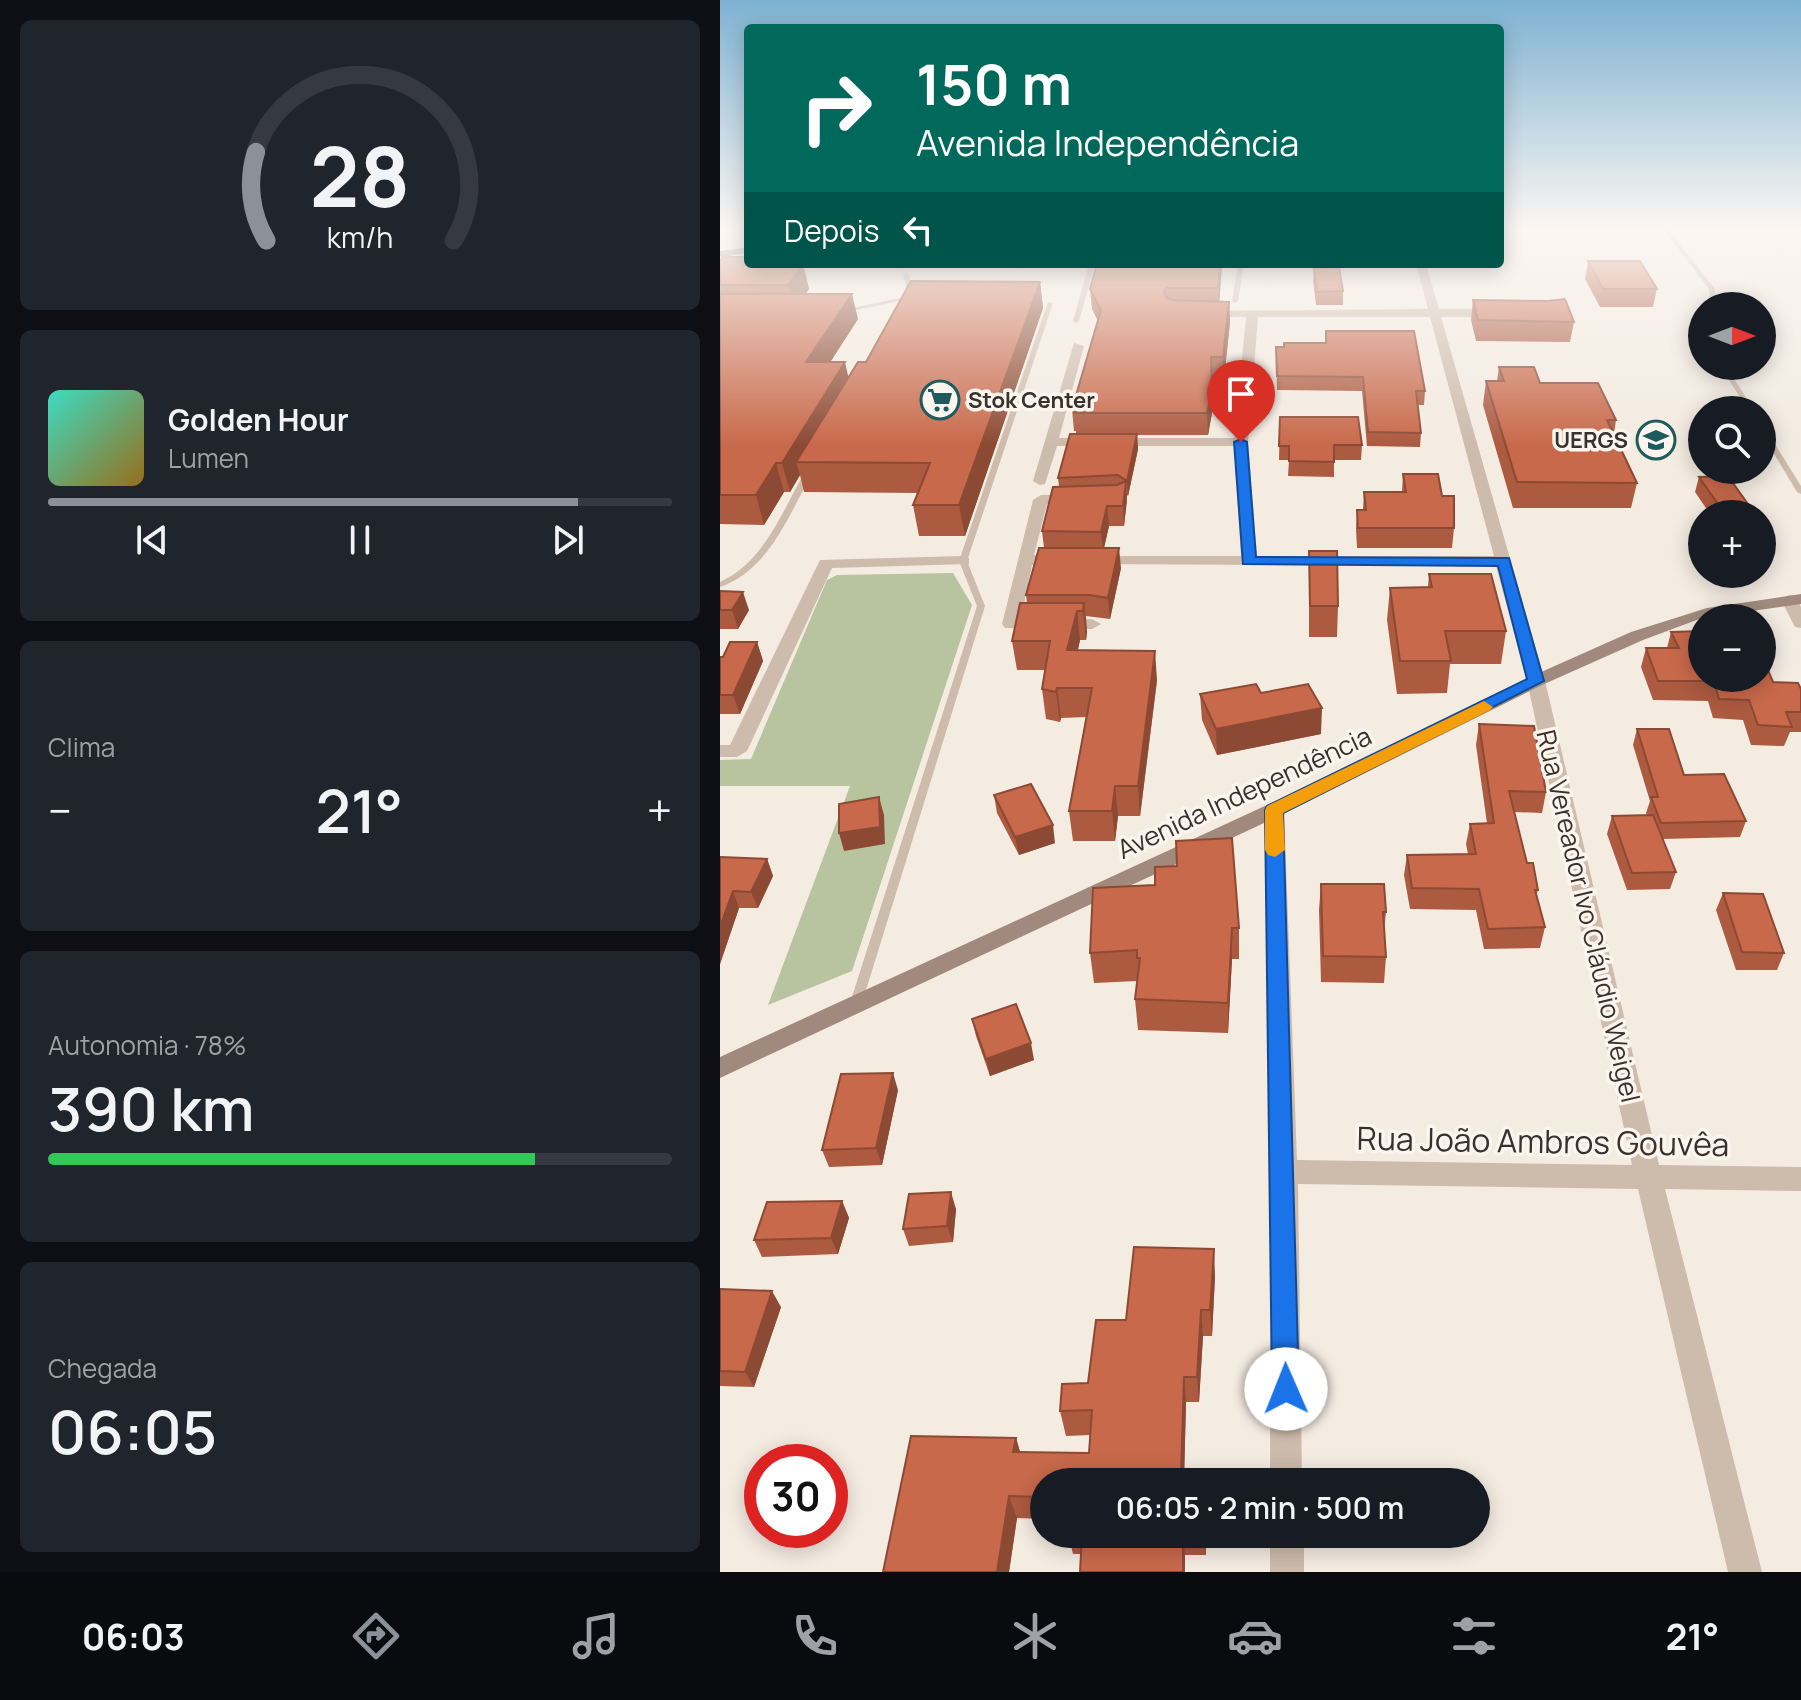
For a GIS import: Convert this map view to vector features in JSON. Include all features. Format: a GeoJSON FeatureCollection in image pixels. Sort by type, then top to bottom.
{"type":"FeatureCollection","features":[{"type":"Feature","properties":{"kind":"main road","name":"Avenida Independência"},"geometry":{"type":"LineString","coordinates":[[720,1068],[1274,810],[1536,681],[1672,623],[1707,613],[1795,599]]}},
{"type":"Feature","properties":{"kind":"street","name":"Rua Vereador Ivo Cláudio Weigel"},"geometry":{"type":"LineString","coordinates":[[1430,298],[1536,681],[1648,1175],[1745,1572]]}},
{"type":"Feature","properties":{"kind":"street"},"geometry":{"type":"LineString","coordinates":[[1249,561],[1241,442],[1252,312]]}},
{"type":"Feature","properties":{"kind":"street"},"geometry":{"type":"LineString","coordinates":[[1185,313],[1513,313]]}},
{"type":"Feature","properties":{"kind":"street"},"geometry":{"type":"LineString","coordinates":[[1040,481],[1078,346]]}},
{"type":"Feature","properties":{"kind":"street"},"geometry":{"type":"LineString","coordinates":[[1052,442],[1241,442]]}},
{"type":"Feature","properties":{"kind":"street"},"geometry":{"type":"LineString","coordinates":[[1091,498],[1041,500],[1011,624],[1092,624]]}},
{"type":"Feature","properties":{"kind":"street"},"geometry":{"type":"LineString","coordinates":[[1025,560],[1504,561]]}},
{"type":"Feature","properties":{"kind":"street"},"geometry":{"type":"LineString","coordinates":[[728,751],[826,563],[963,561]]}},
{"type":"Feature","properties":{"kind":"street"},"geometry":{"type":"LineString","coordinates":[[1795,599],[1801,623]]}},
{"type":"Feature","properties":{"kind":"street"},"geometry":{"type":"LineString","coordinates":[[1274,810],[1284,1172],[1286,1468]]}},
{"type":"Feature","properties":{"kind":"street","name":"Rua João Ambros Gouvêa"},"geometry":{"type":"LineString","coordinates":[[1284,1172],[1801,1179]]}},
{"type":"Feature","properties":{"kind":"street"},"geometry":{"type":"LineString","coordinates":[[1287,1548],[1287,1572]]}},
{"type":"Feature","properties":{"kind":"lane"},"geometry":{"type":"LineString","coordinates":[[833,313],[904,298]]}},
{"type":"Feature","properties":{"kind":"lane"},"geometry":{"type":"LineString","coordinates":[[900,311],[906,298]]}},
{"type":"Feature","properties":{"kind":"lane"},"geometry":{"type":"LineString","coordinates":[[1076,321],[1082,298]]}},
{"type":"Feature","properties":{"kind":"lane"},"geometry":{"type":"LineString","coordinates":[[856,1005],[981,606],[963,561],[1050,303]]}},
{"type":"Feature","properties":{"kind":"lane"},"geometry":{"type":"LineString","coordinates":[[1776,451],[1801,492]]}},
{"type":"Feature","properties":{"kind":"lane"},"geometry":{"type":"LineString","coordinates":[[720,585],[748,571],[814,464]]}},
{"type":"Feature","properties":{"kind":"green space"},"geometry":{"type":"Polygon","coordinates":[[[953,573],[972,605],[852,971],[768,1005],[850,786],[720,786],[720,760],[751,759],[827,580],[837,575],[953,573]]]}},
{"type":"Feature","properties":{"kind":"building"},"geometry":{"type":"Polygon","coordinates":[[[720,298],[849,298],[806,362],[845,362],[782,463],[776,463],[756,495],[720,495],[720,298]]]}},
{"type":"Feature","properties":{"kind":"building","name":"Stok Center"},"geometry":{"type":"Polygon","coordinates":[[[901,298],[1034,298],[959,505],[913,505],[930,463],[796,462],[858,362],[866,362],[901,298]]]}},
{"type":"Feature","properties":{"kind":"building"},"geometry":{"type":"Polygon","coordinates":[[[1095,298],[1229,302],[1223,357],[1211,357],[1212,390],[1207,413],[1074,413],[1075,409],[1072,409],[1101,310],[1095,298]]]}},
{"type":"Feature","properties":{"kind":"building"},"geometry":{"type":"Polygon","coordinates":[[[1565,299],[1574,322],[1478,320],[1473,300],[1548,301],[1565,299]]]}},
{"type":"Feature","properties":{"kind":"building"},"geometry":{"type":"Polygon","coordinates":[[[1326,331],[1414,331],[1425,391],[1416,391],[1421,433],[1368,432],[1363,377],[1277,376],[1276,347],[1284,347],[1284,343],[1326,343],[1326,331]]]}},
{"type":"Feature","properties":{"kind":"building"},"geometry":{"type":"Polygon","coordinates":[[[1499,367],[1534,367],[1540,383],[1598,383],[1616,420],[1607,420],[1637,483],[1517,482],[1486,381],[1504,381],[1499,367]]]}},
{"type":"Feature","properties":{"kind":"building"},"geometry":{"type":"Polygon","coordinates":[[[1280,417],[1358,417],[1362,445],[1334,445],[1334,462],[1289,461],[1289,446],[1279,446],[1280,417]]]}},
{"type":"Feature","properties":{"kind":"building"},"geometry":{"type":"Polygon","coordinates":[[[1070,434],[1137,434],[1127,481],[1118,475],[1058,478],[1070,434]]]}},
{"type":"Feature","properties":{"kind":"building"},"geometry":{"type":"Polygon","coordinates":[[[1403,474],[1438,474],[1442,496],[1454,496],[1454,528],[1358,528],[1357,510],[1366,510],[1364,492],[1406,492],[1403,474]]]}},
{"type":"Feature","properties":{"kind":"building"},"geometry":{"type":"Polygon","coordinates":[[[1126,481],[1123,506],[1107,506],[1101,532],[1042,531],[1053,487],[1117,485],[1126,481]]]}},
{"type":"Feature","properties":{"kind":"building"},"geometry":{"type":"Polygon","coordinates":[[[1704,484],[1734,484],[1745,500],[1715,500],[1704,484]]]}},
{"type":"Feature","properties":{"kind":"building"},"geometry":{"type":"Polygon","coordinates":[[[1039,548],[1119,548],[1108,598],[1026,595],[1039,548]]]}},
{"type":"Feature","properties":{"kind":"building"},"geometry":{"type":"Polygon","coordinates":[[[1309,551],[1337,551],[1338,606],[1310,606],[1309,551]]]}},
{"type":"Feature","properties":{"kind":"building"},"geometry":{"type":"Polygon","coordinates":[[[1429,574],[1491,574],[1506,631],[1445,631],[1451,661],[1400,661],[1390,588],[1432,587],[1429,574]]]}},
{"type":"Feature","properties":{"kind":"building"},"geometry":{"type":"Polygon","coordinates":[[[720,591],[743,592],[732,610],[720,610],[720,591]]]}},
{"type":"Feature","properties":{"kind":"building"},"geometry":{"type":"Polygon","coordinates":[[[1020,603],[1084,603],[1083,611],[1077,611],[1067,650],[1155,651],[1138,786],[1115,786],[1112,811],[1069,811],[1092,688],[1057,688],[1056,692],[1042,689],[1050,641],[1012,641],[1020,603]]]}},
{"type":"Feature","properties":{"kind":"building"},"geometry":{"type":"Polygon","coordinates":[[[1688,631],[1688,681],[1658,681],[1646,648],[1679,648],[1671,632],[1688,631]]]}},
{"type":"Feature","properties":{"kind":"building"},"geometry":{"type":"Polygon","coordinates":[[[730,642],[757,642],[733,695],[720,695],[720,657],[723,657],[730,642]]]}},
{"type":"Feature","properties":{"kind":"building"},"geometry":{"type":"Polygon","coordinates":[[[1776,682],[1798,683],[1801,712],[1786,712],[1792,727],[1758,725],[1749,700],[1719,699],[1717,692],[1776,692],[1776,682]]]}},
{"type":"Feature","properties":{"kind":"building"},"geometry":{"type":"Polygon","coordinates":[[[1256,684],[1261,693],[1308,684],[1322,708],[1216,729],[1200,694],[1256,684]]]}},
{"type":"Feature","properties":{"kind":"building"},"geometry":{"type":"Polygon","coordinates":[[[1479,724],[1534,726],[1546,792],[1509,791],[1527,863],[1533,863],[1538,890],[1535,890],[1545,927],[1488,929],[1479,889],[1412,888],[1407,855],[1476,854],[1470,824],[1494,823],[1479,724]]]}},
{"type":"Feature","properties":{"kind":"building"},"geometry":{"type":"Polygon","coordinates":[[[1637,729],[1669,729],[1684,775],[1724,774],[1746,821],[1661,823],[1651,797],[1658,797],[1637,729]]]}},
{"type":"Feature","properties":{"kind":"building"},"geometry":{"type":"Polygon","coordinates":[[[1031,784],[1053,825],[1015,837],[994,795],[1031,784]]]}},
{"type":"Feature","properties":{"kind":"building"},"geometry":{"type":"Polygon","coordinates":[[[879,797],[880,827],[839,833],[839,804],[879,797]]]}},
{"type":"Feature","properties":{"kind":"building"},"geometry":{"type":"Polygon","coordinates":[[[1653,815],[1676,872],[1632,873],[1612,816],[1653,815]]]}},
{"type":"Feature","properties":{"kind":"building"},"geometry":{"type":"Polygon","coordinates":[[[1232,838],[1239,928],[1232,928],[1228,1003],[1135,999],[1140,958],[1137,958],[1137,950],[1090,953],[1093,888],[1155,885],[1155,867],[1177,866],[1176,841],[1232,838]]]}},
{"type":"Feature","properties":{"kind":"building"},"geometry":{"type":"Polygon","coordinates":[[[720,857],[767,859],[751,892],[733,891],[720,927],[720,857]]]}},
{"type":"Feature","properties":{"kind":"building"},"geometry":{"type":"Polygon","coordinates":[[[1321,884],[1384,884],[1386,957],[1323,956],[1321,884]]]}},
{"type":"Feature","properties":{"kind":"building"},"geometry":{"type":"Polygon","coordinates":[[[1723,893],[1763,894],[1784,953],[1742,952],[1723,893]]]}},
{"type":"Feature","properties":{"kind":"building"},"geometry":{"type":"Polygon","coordinates":[[[1016,1004],[1031,1043],[986,1059],[972,1019],[1016,1004]]]}},
{"type":"Feature","properties":{"kind":"building"},"geometry":{"type":"Polygon","coordinates":[[[893,1073],[876,1148],[822,1150],[841,1074],[893,1073]]]}},
{"type":"Feature","properties":{"kind":"building"},"geometry":{"type":"Polygon","coordinates":[[[951,1192],[947,1226],[903,1229],[909,1194],[951,1192]]]}},
{"type":"Feature","properties":{"kind":"building"},"geometry":{"type":"Polygon","coordinates":[[[842,1201],[831,1238],[754,1240],[767,1202],[842,1201]]]}},
{"type":"Feature","properties":{"kind":"building"},"geometry":{"type":"Polygon","coordinates":[[[1134,1247],[1214,1249],[1210,1310],[1201,1310],[1197,1377],[1184,1377],[1181,1468],[1030,1468],[1030,1497],[1009,1496],[997,1572],[883,1572],[911,1436],[1016,1438],[1013,1452],[1089,1453],[1092,1410],[1060,1411],[1062,1384],[1088,1383],[1096,1320],[1126,1320],[1134,1247]]]}},
{"type":"Feature","properties":{"kind":"building"},"geometry":{"type":"Polygon","coordinates":[[[720,1289],[772,1291],[745,1372],[720,1371],[720,1289]]]}},
{"type":"Feature","properties":{"kind":"building"},"geometry":{"type":"Polygon","coordinates":[[[1081,1548],[1183,1548],[1183,1572],[1080,1572],[1081,1548]]]}},
{"type":"Feature","properties":{"kind":"slow traffic"},"geometry":{"type":"LineString","coordinates":[[1275,850],[1274,810],[1484,707]]}},
{"type":"Feature","properties":{"kind":"place","name":"Stok Center"},"geometry":{"type":"Point","coordinates":[940,400]}},
{"type":"Feature","properties":{"kind":"place","name":"UERGS"},"geometry":{"type":"Point","coordinates":[1656,440]}},
{"type":"Feature","properties":{"kind":"route"},"geometry":{"type":"LineString","coordinates":[[1241,442],[1249,561],[1504,561],[1536,681],[1274,810],[1284,1172],[1286,1389]]}}]}
